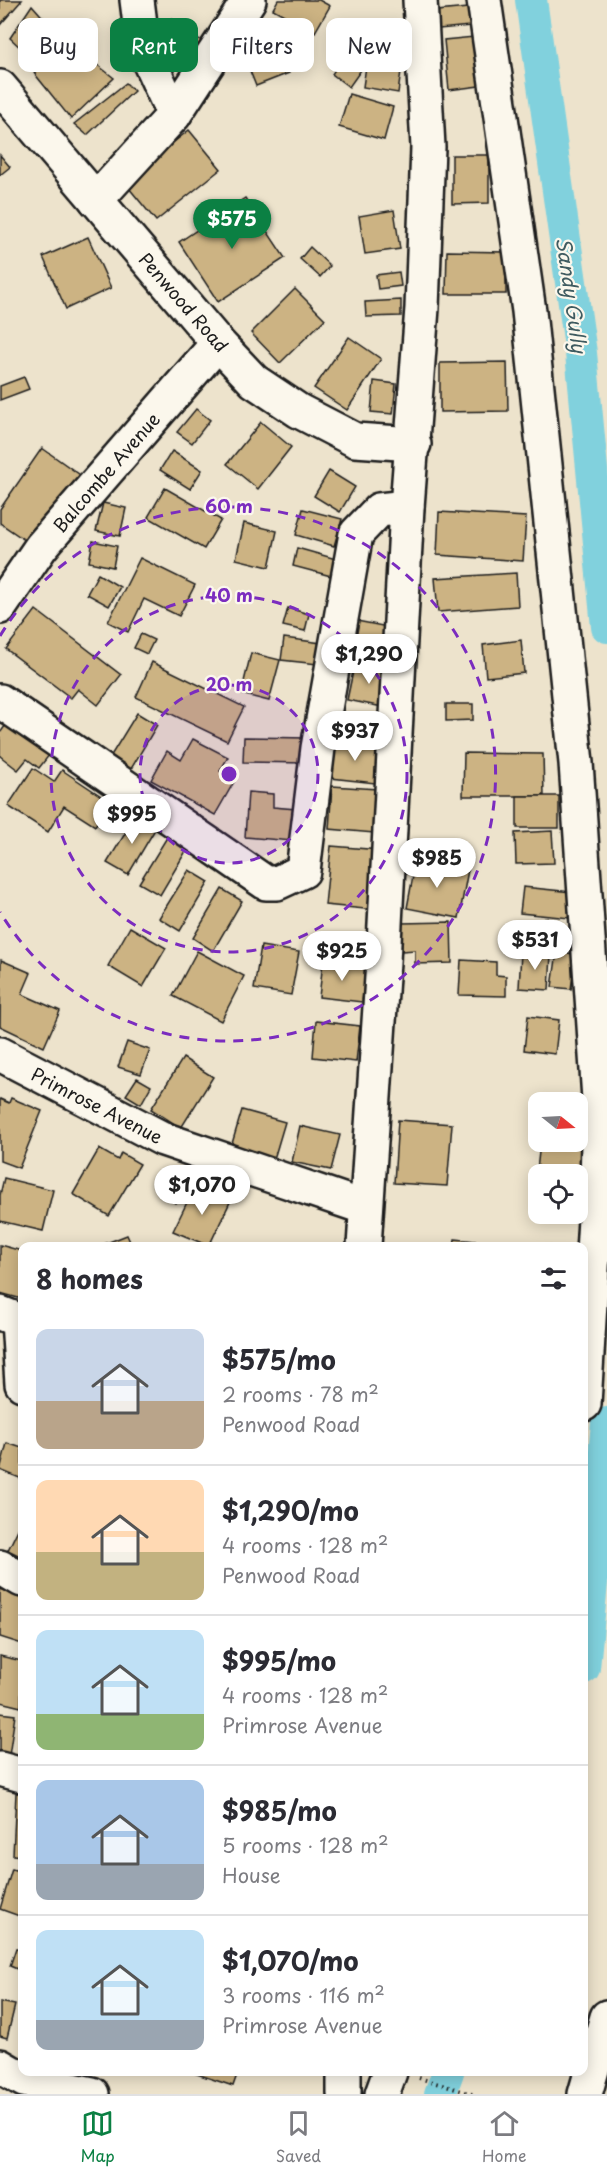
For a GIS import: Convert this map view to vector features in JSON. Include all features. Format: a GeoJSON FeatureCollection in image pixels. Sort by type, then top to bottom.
{"type":"FeatureCollection","features":[{"type":"Feature","properties":{"kind":"street"},"geometry":{"type":"LineString","coordinates":[[137,0],[143,48],[174,115]]}},
{"type":"Feature","properties":{"kind":"street"},"geometry":{"type":"LineString","coordinates":[[96,200],[174,115],[249,0]]}},
{"type":"Feature","properties":{"kind":"street"},"geometry":{"type":"LineString","coordinates":[[364,1242],[408,507],[414,444],[428,147],[420,0]]}},
{"type":"Feature","properties":{"kind":"street"},"geometry":{"type":"LineString","coordinates":[[484,0],[529,311],[576,763],[599,1099],[588,1329]]}},
{"type":"Feature","properties":{"kind":"street","name":"Penwood Road"},"geometry":{"type":"LineString","coordinates":[[0,87],[218,343],[254,381],[299,411],[355,440],[414,444]]}},
{"type":"Feature","properties":{"kind":"street","name":"Balcombe Avenue"},"geometry":{"type":"LineString","coordinates":[[0,607],[41,547],[218,343]]}},
{"type":"Feature","properties":{"kind":"street"},"geometry":{"type":"LineString","coordinates":[[0,701],[266,883],[277,883],[303,871],[318,748],[356,534],[379,510],[408,507]]}},
{"type":"Feature","properties":{"kind":"street","name":"Primrose Avenue"},"geometry":{"type":"LineString","coordinates":[[0,1054],[163,1139],[366,1208]]}},
{"type":"Feature","properties":{"kind":"street"},"geometry":{"type":"LineString","coordinates":[[0,1313],[18,1320]]}},
{"type":"Feature","properties":{"kind":"street"},"geometry":{"type":"LineString","coordinates":[[0,1568],[18,1578]]}},
{"type":"Feature","properties":{"kind":"street"},"geometry":{"type":"LineString","coordinates":[[0,1769],[18,1774]]}},
{"type":"Feature","properties":{"kind":"street"},"geometry":{"type":"LineString","coordinates":[[585,2094],[607,2018]]}},
{"type":"Feature","properties":{"kind":"street"},"geometry":{"type":"LineString","coordinates":[[344,2076],[344,2094]]}},
{"type":"Feature","properties":{"kind":"street"},"geometry":{"type":"LineString","coordinates":[[382,2094],[397,2076]]}},
{"type":"Feature","properties":{"kind":"street"},"geometry":{"type":"LineString","coordinates":[[16,2080],[92,2094]]}},
{"type":"Feature","properties":{"kind":"path"},"geometry":{"type":"LineString","coordinates":[[410,2076],[472,2094]]}},
{"type":"Feature","properties":{"kind":"building"},"geometry":{"type":"Polygon","coordinates":[[[0,0],[22,0],[0,25],[0,0]]]}},
{"type":"Feature","properties":{"kind":"building"},"geometry":{"type":"Polygon","coordinates":[[[278,0],[319,0],[330,6],[315,32],[314,18],[289,18],[273,9],[278,0]]]}},
{"type":"Feature","properties":{"kind":"building"},"geometry":{"type":"Polygon","coordinates":[[[32,5],[44,18],[23,18],[32,5]]]}},
{"type":"Feature","properties":{"kind":"building"},"geometry":{"type":"Polygon","coordinates":[[[468,8],[470,26],[439,29],[437,11],[468,8]]]}},
{"type":"Feature","properties":{"kind":"building"},"geometry":{"type":"Polygon","coordinates":[[[18,26],[18,45],[10,38],[18,26]]]}},
{"type":"Feature","properties":{"kind":"building"},"geometry":{"type":"Polygon","coordinates":[[[474,37],[479,86],[449,90],[444,40],[474,37]]]}},
{"type":"Feature","properties":{"kind":"building"},"geometry":{"type":"Polygon","coordinates":[[[198,38],[204,43],[198,51],[198,38]]]}},
{"type":"Feature","properties":{"kind":"building"},"geometry":{"type":"Polygon","coordinates":[[[98,65],[114,78],[71,119],[34,73],[98,72],[98,65]]]}},
{"type":"Feature","properties":{"kind":"building"},"geometry":{"type":"Polygon","coordinates":[[[250,72],[289,72],[289,73],[256,86],[250,72]]]}},
{"type":"Feature","properties":{"kind":"building"},"geometry":{"type":"Polygon","coordinates":[[[333,72],[360,72],[349,87],[332,74],[333,72]]]}},
{"type":"Feature","properties":{"kind":"building"},"geometry":{"type":"Polygon","coordinates":[[[365,72],[401,72],[398,93],[363,87],[365,72]]]}},
{"type":"Feature","properties":{"kind":"building"},"geometry":{"type":"Polygon","coordinates":[[[126,83],[134,91],[87,135],[74,124],[126,83]]]}},
{"type":"Feature","properties":{"kind":"building"},"geometry":{"type":"Polygon","coordinates":[[[349,94],[393,107],[384,140],[339,127],[349,94]]]}},
{"type":"Feature","properties":{"kind":"building"},"geometry":{"type":"Polygon","coordinates":[[[189,130],[221,169],[156,221],[124,182],[189,130]]]}},
{"type":"Feature","properties":{"kind":"building"},"geometry":{"type":"Polygon","coordinates":[[[0,155],[10,167],[0,175],[0,155]]]}},
{"type":"Feature","properties":{"kind":"building"},"geometry":{"type":"Polygon","coordinates":[[[452,155],[489,155],[489,203],[452,204],[452,155]]]}},
{"type":"Feature","properties":{"kind":"building"},"geometry":{"type":"Polygon","coordinates":[[[245,198],[285,258],[218,302],[179,242],[245,198]]]}},
{"type":"Feature","properties":{"kind":"building"},"geometry":{"type":"Polygon","coordinates":[[[394,210],[400,249],[365,254],[359,216],[394,210]]]}},
{"type":"Feature","properties":{"kind":"building"},"geometry":{"type":"Polygon","coordinates":[[[88,237],[111,288],[66,309],[43,257],[88,237]]]}},
{"type":"Feature","properties":{"kind":"building"},"geometry":{"type":"Polygon","coordinates":[[[310,247],[330,266],[320,277],[300,259],[310,247]]]}},
{"type":"Feature","properties":{"kind":"building"},"geometry":{"type":"Polygon","coordinates":[[[447,251],[506,252],[506,294],[446,294],[447,251]]]}},
{"type":"Feature","properties":{"kind":"building"},"geometry":{"type":"Polygon","coordinates":[[[399,272],[401,286],[378,289],[376,275],[399,272]]]}},
{"type":"Feature","properties":{"kind":"building"},"geometry":{"type":"Polygon","coordinates":[[[295,289],[325,319],[280,363],[251,333],[295,289]]]}},
{"type":"Feature","properties":{"kind":"building"},"geometry":{"type":"Polygon","coordinates":[[[401,300],[401,316],[366,317],[365,302],[401,300]]]}},
{"type":"Feature","properties":{"kind":"building"},"geometry":{"type":"Polygon","coordinates":[[[349,337],[381,359],[347,410],[314,388],[349,337]]]}},
{"type":"Feature","properties":{"kind":"building"},"geometry":{"type":"Polygon","coordinates":[[[507,362],[508,411],[440,412],[440,363],[507,362]]]}},
{"type":"Feature","properties":{"kind":"building"},"geometry":{"type":"Polygon","coordinates":[[[24,377],[29,389],[0,400],[0,386],[24,377]]]}},
{"type":"Feature","properties":{"kind":"building"},"geometry":{"type":"Polygon","coordinates":[[[374,381],[396,384],[393,414],[371,412],[374,381]]]}},
{"type":"Feature","properties":{"kind":"building"},"geometry":{"type":"Polygon","coordinates":[[[196,409],[210,420],[192,443],[177,432],[196,409]]]}},
{"type":"Feature","properties":{"kind":"building"},"geometry":{"type":"Polygon","coordinates":[[[261,422],[291,447],[258,489],[227,464],[261,422]]]}},
{"type":"Feature","properties":{"kind":"building"},"geometry":{"type":"Polygon","coordinates":[[[42,448],[83,477],[35,547],[0,523],[0,509],[42,448]]]}},
{"type":"Feature","properties":{"kind":"building"},"geometry":{"type":"Polygon","coordinates":[[[172,451],[202,470],[190,489],[160,470],[172,451]]]}},
{"type":"Feature","properties":{"kind":"building"},"geometry":{"type":"Polygon","coordinates":[[[329,471],[355,487],[340,512],[314,496],[329,471]]]}},
{"type":"Feature","properties":{"kind":"building"},"geometry":{"type":"Polygon","coordinates":[[[165,488],[221,520],[204,549],[148,517],[165,488]]]}},
{"type":"Feature","properties":{"kind":"building"},"geometry":{"type":"Polygon","coordinates":[[[103,503],[126,508],[120,536],[96,531],[103,503]]]}},
{"type":"Feature","properties":{"kind":"building"},"geometry":{"type":"Polygon","coordinates":[[[303,509],[342,519],[334,546],[296,535],[303,509]]]}},
{"type":"Feature","properties":{"kind":"building"},"geometry":{"type":"Polygon","coordinates":[[[439,512],[526,517],[523,561],[437,555],[439,512]]]}},
{"type":"Feature","properties":{"kind":"building"},"geometry":{"type":"Polygon","coordinates":[[[244,523],[277,531],[269,567],[236,559],[244,523]]]}},
{"type":"Feature","properties":{"kind":"building"},"geometry":{"type":"Polygon","coordinates":[[[93,541],[117,546],[113,567],[89,562],[93,541]]]}},
{"type":"Feature","properties":{"kind":"building"},"geometry":{"type":"Polygon","coordinates":[[[297,548],[336,559],[331,576],[293,566],[297,548]]]}},
{"type":"Feature","properties":{"kind":"building"},"geometry":{"type":"Polygon","coordinates":[[[140,558],[195,585],[179,616],[144,599],[128,632],[108,622],[140,558]]]}},
{"type":"Feature","properties":{"kind":"building"},"geometry":{"type":"Polygon","coordinates":[[[516,573],[518,606],[438,612],[435,578],[516,573]]]}},
{"type":"Feature","properties":{"kind":"building"},"geometry":{"type":"Polygon","coordinates":[[[98,574],[120,587],[109,606],[87,594],[98,574]]]}},
{"type":"Feature","properties":{"kind":"building"},"geometry":{"type":"Polygon","coordinates":[[[288,608],[309,614],[305,631],[283,626],[288,608]]]}},
{"type":"Feature","properties":{"kind":"building"},"geometry":{"type":"Polygon","coordinates":[[[36,610],[121,675],[98,705],[78,689],[71,698],[6,649],[36,610]]]}},
{"type":"Feature","properties":{"kind":"building"},"geometry":{"type":"Polygon","coordinates":[[[357,621],[393,628],[386,666],[350,659],[357,621]]]}},
{"type":"Feature","properties":{"kind":"building"},"geometry":{"type":"Polygon","coordinates":[[[141,634],[154,640],[147,654],[134,648],[141,634]]]}},
{"type":"Feature","properties":{"kind":"building"},"geometry":{"type":"Polygon","coordinates":[[[284,638],[329,644],[327,665],[281,660],[284,638]]]}},
{"type":"Feature","properties":{"kind":"building"},"geometry":{"type":"Polygon","coordinates":[[[521,640],[524,673],[486,677],[483,645],[521,640]]]}},
{"type":"Feature","properties":{"kind":"building"},"geometry":{"type":"Polygon","coordinates":[[[251,653],[280,660],[269,701],[241,694],[251,653]]]}},
{"type":"Feature","properties":{"kind":"building"},"geometry":{"type":"Polygon","coordinates":[[[152,662],[244,707],[227,741],[136,697],[152,662]]]}},
{"type":"Feature","properties":{"kind":"building"},"geometry":{"type":"Polygon","coordinates":[[[355,662],[390,670],[383,707],[347,700],[355,662]]]}},
{"type":"Feature","properties":{"kind":"building"},"geometry":{"type":"Polygon","coordinates":[[[446,704],[473,704],[473,720],[446,721],[446,704]]]}},
{"type":"Feature","properties":{"kind":"building"},"geometry":{"type":"Polygon","coordinates":[[[137,713],[157,725],[128,774],[107,762],[137,713]]]}},
{"type":"Feature","properties":{"kind":"building"},"geometry":{"type":"Polygon","coordinates":[[[8,722],[50,754],[39,768],[27,759],[18,770],[0,756],[0,733],[8,722]]]}},
{"type":"Feature","properties":{"kind":"building"},"geometry":{"type":"Polygon","coordinates":[[[244,737],[308,738],[307,763],[243,762],[244,737]]]}},
{"type":"Feature","properties":{"kind":"building"},"geometry":{"type":"Polygon","coordinates":[[[193,739],[228,757],[220,771],[235,780],[215,815],[151,780],[167,751],[181,760],[193,739]]]}},
{"type":"Feature","properties":{"kind":"building"},"geometry":{"type":"Polygon","coordinates":[[[336,741],[379,745],[375,783],[331,778],[336,741]]]}},
{"type":"Feature","properties":{"kind":"building"},"geometry":{"type":"Polygon","coordinates":[[[464,753],[543,754],[544,796],[463,796],[464,753]]]}},
{"type":"Feature","properties":{"kind":"building"},"geometry":{"type":"Polygon","coordinates":[[[33,768],[54,782],[62,770],[110,802],[95,826],[64,806],[48,832],[8,806],[33,768]]]}},
{"type":"Feature","properties":{"kind":"building"},"geometry":{"type":"Polygon","coordinates":[[[332,786],[377,789],[374,833],[329,829],[332,786]]]}},
{"type":"Feature","properties":{"kind":"building"},"geometry":{"type":"Polygon","coordinates":[[[248,792],[273,794],[273,807],[296,809],[293,841],[245,837],[248,792]]]}},
{"type":"Feature","properties":{"kind":"building"},"geometry":{"type":"Polygon","coordinates":[[[517,796],[559,796],[559,828],[517,828],[517,796]]]}},
{"type":"Feature","properties":{"kind":"building"},"geometry":{"type":"Polygon","coordinates":[[[137,814],[157,826],[128,875],[107,863],[137,814]]]}},
{"type":"Feature","properties":{"kind":"building"},"geometry":{"type":"Polygon","coordinates":[[[552,831],[554,863],[516,864],[515,833],[552,831]]]}},
{"type":"Feature","properties":{"kind":"building"},"geometry":{"type":"Polygon","coordinates":[[[169,834],[189,846],[160,895],[139,883],[169,834]]]}},
{"type":"Feature","properties":{"kind":"building"},"geometry":{"type":"Polygon","coordinates":[[[331,846],[380,850],[375,910],[325,905],[331,846]]]}},
{"type":"Feature","properties":{"kind":"building"},"geometry":{"type":"Polygon","coordinates":[[[416,860],[468,870],[459,918],[407,908],[416,860]]]}},
{"type":"Feature","properties":{"kind":"building"},"geometry":{"type":"Polygon","coordinates":[[[189,870],[209,882],[180,931],[159,918],[189,870]]]}},
{"type":"Feature","properties":{"kind":"building"},"geometry":{"type":"Polygon","coordinates":[[[523,887],[572,892],[570,918],[520,913],[523,887]]]}},
{"type":"Feature","properties":{"kind":"building"},"geometry":{"type":"Polygon","coordinates":[[[222,889],[242,901],[213,951],[193,938],[222,889]]]}},
{"type":"Feature","properties":{"kind":"building"},"geometry":{"type":"Polygon","coordinates":[[[451,922],[452,963],[415,964],[415,950],[402,951],[401,923],[451,922]]]}},
{"type":"Feature","properties":{"kind":"building"},"geometry":{"type":"Polygon","coordinates":[[[130,927],[166,948],[143,987],[108,966],[130,927]]]}},
{"type":"Feature","properties":{"kind":"building"},"geometry":{"type":"Polygon","coordinates":[[[261,946],[299,952],[291,995],[254,989],[261,946]]]}},
{"type":"Feature","properties":{"kind":"building"},"geometry":{"type":"Polygon","coordinates":[[[197,951],[244,976],[221,1021],[173,996],[197,951]]]}},
{"type":"Feature","properties":{"kind":"building"},"geometry":{"type":"Polygon","coordinates":[[[557,952],[576,954],[571,989],[552,987],[557,952]]]}},
{"type":"Feature","properties":{"kind":"building"},"geometry":{"type":"Polygon","coordinates":[[[521,953],[551,954],[549,990],[519,988],[521,953]]]}},
{"type":"Feature","properties":{"kind":"building"},"geometry":{"type":"Polygon","coordinates":[[[1,960],[31,973],[22,994],[60,1011],[44,1047],[0,1026],[1,960]]]}},
{"type":"Feature","properties":{"kind":"building"},"geometry":{"type":"Polygon","coordinates":[[[461,960],[496,962],[496,975],[506,976],[506,996],[459,995],[461,960]]]}},
{"type":"Feature","properties":{"kind":"building"},"geometry":{"type":"Polygon","coordinates":[[[323,962],[366,967],[362,1002],[319,997],[323,962]]]}},
{"type":"Feature","properties":{"kind":"building"},"geometry":{"type":"Polygon","coordinates":[[[528,1016],[559,1020],[555,1054],[524,1050],[528,1016]]]}},
{"type":"Feature","properties":{"kind":"building"},"geometry":{"type":"Polygon","coordinates":[[[316,1021],[360,1026],[356,1062],[313,1057],[316,1021]]]}},
{"type":"Feature","properties":{"kind":"building"},"geometry":{"type":"Polygon","coordinates":[[[127,1042],[150,1050],[141,1074],[118,1067],[127,1042]]]}},
{"type":"Feature","properties":{"kind":"building"},"geometry":{"type":"Polygon","coordinates":[[[183,1058],[213,1077],[181,1128],[151,1109],[183,1058]]]}},
{"type":"Feature","properties":{"kind":"building"},"geometry":{"type":"Polygon","coordinates":[[[137,1078],[151,1086],[141,1104],[126,1095],[137,1078]]]}},
{"type":"Feature","properties":{"kind":"building"},"geometry":{"type":"Polygon","coordinates":[[[11,1098],[42,1111],[19,1168],[0,1161],[0,1099],[9,1103],[11,1098]]]}},
{"type":"Feature","properties":{"kind":"building"},"geometry":{"type":"Polygon","coordinates":[[[242,1110],[285,1122],[274,1159],[231,1147],[242,1110]]]}},
{"type":"Feature","properties":{"kind":"building"},"geometry":{"type":"Polygon","coordinates":[[[398,1120],[452,1124],[447,1186],[394,1183],[398,1120]]]}},
{"type":"Feature","properties":{"kind":"building"},"geometry":{"type":"Polygon","coordinates":[[[300,1126],[340,1135],[331,1170],[292,1162],[300,1126]]]}},
{"type":"Feature","properties":{"kind":"building"},"geometry":{"type":"Polygon","coordinates":[[[99,1149],[118,1160],[121,1153],[140,1164],[109,1216],[73,1194],[99,1149]]]}},
{"type":"Feature","properties":{"kind":"building"},"geometry":{"type":"Polygon","coordinates":[[[539,1152],[584,1152],[582,1164],[538,1164],[539,1152]]]}},
{"type":"Feature","properties":{"kind":"building"},"geometry":{"type":"Polygon","coordinates":[[[170,1170],[188,1179],[176,1203],[159,1194],[170,1170]]]}},
{"type":"Feature","properties":{"kind":"building"},"geometry":{"type":"Polygon","coordinates":[[[4,1178],[53,1190],[43,1231],[0,1221],[0,1195],[4,1178]]]}},
{"type":"Feature","properties":{"kind":"building"},"geometry":{"type":"Polygon","coordinates":[[[195,1186],[230,1202],[211,1242],[199,1242],[173,1231],[195,1186]]]}},
{"type":"Feature","properties":{"kind":"building"},"geometry":{"type":"Polygon","coordinates":[[[127,1235],[130,1242],[109,1242],[127,1235]]]}},
{"type":"Feature","properties":{"kind":"building"},"geometry":{"type":"Polygon","coordinates":[[[455,1239],[485,1242],[455,1242],[455,1239]]]}},
{"type":"Feature","properties":{"kind":"building"},"geometry":{"type":"Polygon","coordinates":[[[0,1245],[18,1250],[18,1298],[0,1293],[0,1245]]]}},
{"type":"Feature","properties":{"kind":"building"},"geometry":{"type":"Polygon","coordinates":[[[7,1443],[18,1447],[18,1477],[0,1470],[7,1443]]]}},
{"type":"Feature","properties":{"kind":"building"},"geometry":{"type":"Polygon","coordinates":[[[18,1529],[18,1555],[8,1550],[18,1529]]]}},
{"type":"Feature","properties":{"kind":"building"},"geometry":{"type":"Polygon","coordinates":[[[0,1589],[18,1595],[18,1643],[0,1637],[0,1589]]]}},
{"type":"Feature","properties":{"kind":"building"},"geometry":{"type":"Polygon","coordinates":[[[0,1656],[18,1660],[18,1706],[0,1702],[0,1656]]]}},
{"type":"Feature","properties":{"kind":"building"},"geometry":{"type":"Polygon","coordinates":[[[0,1713],[15,1715],[9,1756],[0,1755],[0,1713]]]}},
{"type":"Feature","properties":{"kind":"building"},"geometry":{"type":"Polygon","coordinates":[[[16,1793],[18,1793],[18,1856],[13,1855],[16,1793]]]}},
{"type":"Feature","properties":{"kind":"building"},"geometry":{"type":"Polygon","coordinates":[[[12,1869],[18,1871],[18,1916],[0,1909],[12,1869]]]}},
{"type":"Feature","properties":{"kind":"building"},"geometry":{"type":"Polygon","coordinates":[[[16,1948],[18,1949],[18,1969],[10,1966],[16,1948]]]}},
{"type":"Feature","properties":{"kind":"building"},"geometry":{"type":"Polygon","coordinates":[[[0,2002],[15,2005],[7,2038],[0,2036],[0,2002]]]}},
{"type":"Feature","properties":{"kind":"building"},"geometry":{"type":"Polygon","coordinates":[[[203,2076],[237,2076],[233,2086],[203,2076]]]}},
{"type":"Feature","properties":{"kind":"waterway","name":"Sandy Gully"},"geometry":{"type":"LineString","coordinates":[[531,0],[581,353],[607,627]]}},
{"type":"Feature","properties":{"kind":"waterway","name":"Sandy Gully"},"geometry":{"type":"LineString","coordinates":[[588,1625],[607,1423]]}},
{"type":"Feature","properties":{"kind":"waterway","name":"Sandy Gully"},"geometry":{"type":"LineString","coordinates":[[440,2094],[447,2076]]}}]}
